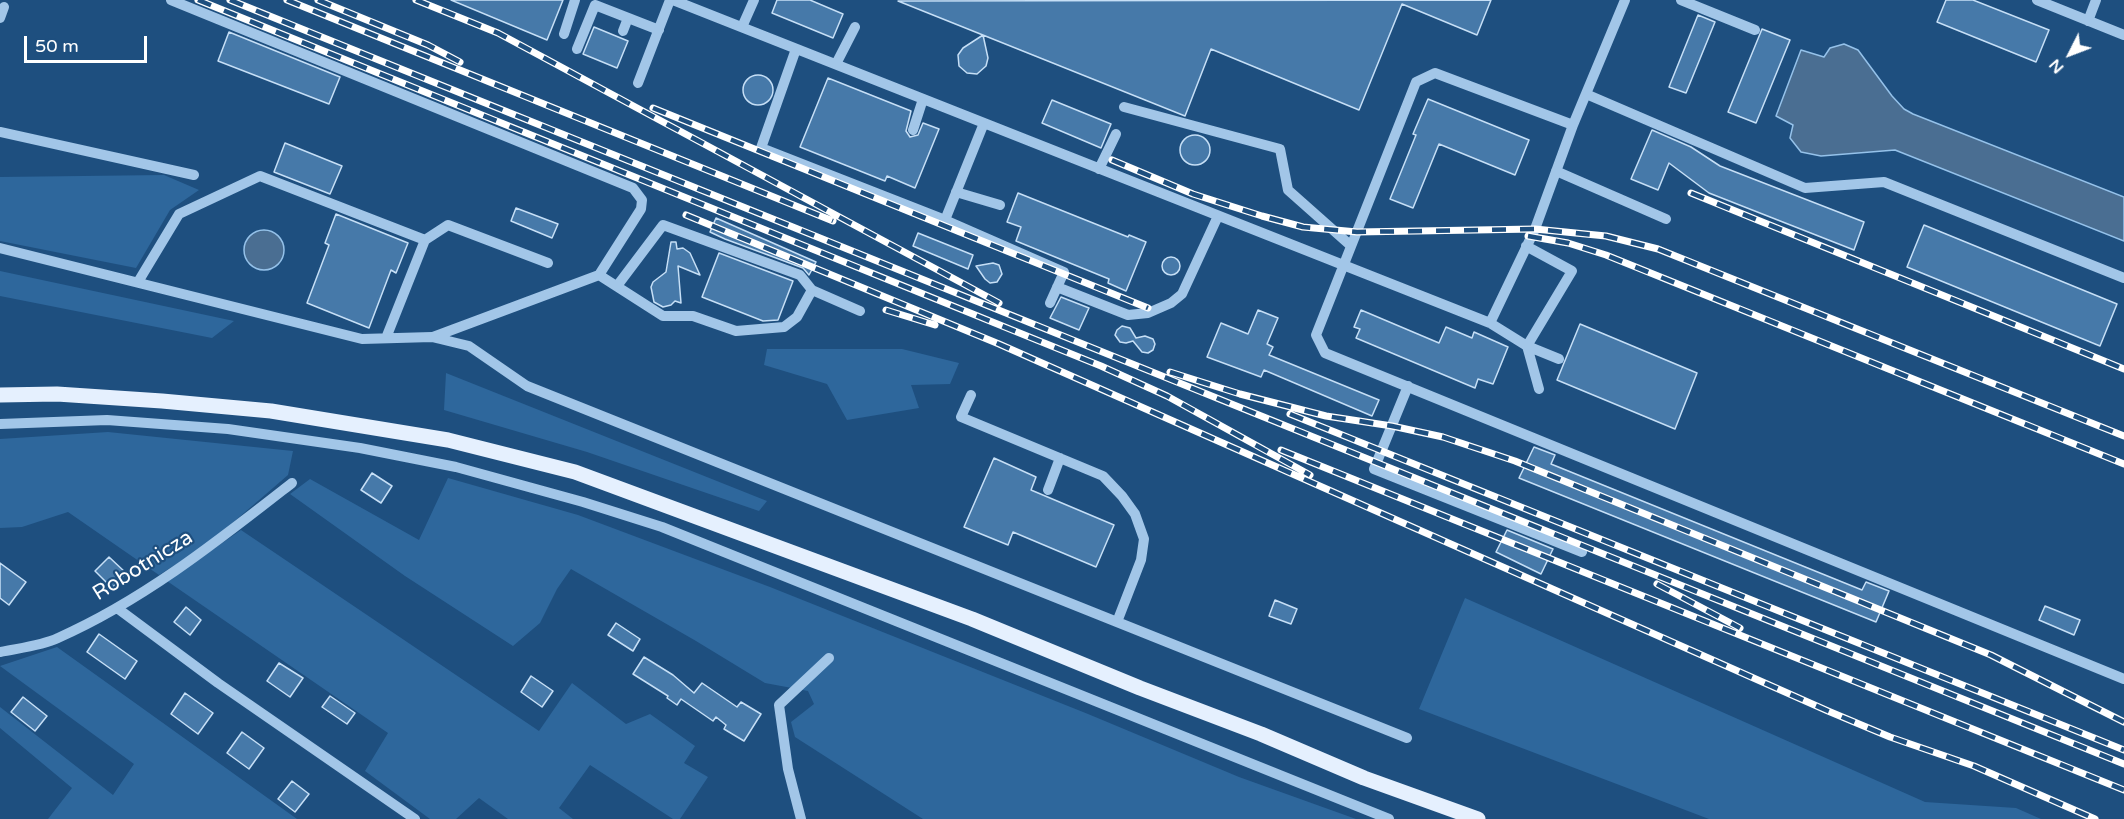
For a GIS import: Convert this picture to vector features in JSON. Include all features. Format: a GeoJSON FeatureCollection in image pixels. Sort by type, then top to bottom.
{"type":"FeatureCollection","features":[{"type":"Feature","properties":{"kind":"main road"},"geometry":{"type":"LineString","coordinates":[[0,395],[57,394],[162,400],[271,411],[448,440],[575,472],[972,619],[1140,688],[1261,734],[1364,778],[1478,819]]}},
{"type":"Feature","properties":{"kind":"street"},"geometry":{"type":"LineString","coordinates":[[171,0],[633,188],[642,200],[641,208],[599,275],[432,337]]}},
{"type":"Feature","properties":{"kind":"street"},"geometry":{"type":"LineString","coordinates":[[564,34],[575,0]]}},
{"type":"Feature","properties":{"kind":"street"},"geometry":{"type":"LineString","coordinates":[[638,83],[672,0],[836,64],[858,80],[889,86],[923,99],[1490,324],[1527,346],[1559,359]]}},
{"type":"Feature","properties":{"kind":"street"},"geometry":{"type":"LineString","coordinates":[[742,27],[754,0]]}},
{"type":"Feature","properties":{"kind":"street"},"geometry":{"type":"LineString","coordinates":[[1490,324],[1535,229],[1573,125],[1625,0]]}},
{"type":"Feature","properties":{"kind":"street"},"geometry":{"type":"LineString","coordinates":[[1681,0],[1755,30]]}},
{"type":"Feature","properties":{"kind":"street"},"geometry":{"type":"LineString","coordinates":[[2037,0],[2124,35]]}},
{"type":"Feature","properties":{"kind":"street"},"geometry":{"type":"LineString","coordinates":[[2088,21],[2096,0]]}},
{"type":"Feature","properties":{"kind":"street"},"geometry":{"type":"LineString","coordinates":[[577,49],[595,5],[659,30]]}},
{"type":"Feature","properties":{"kind":"street"},"geometry":{"type":"LineString","coordinates":[[0,18],[4,7]]}},
{"type":"Feature","properties":{"kind":"street"},"geometry":{"type":"LineString","coordinates":[[623,31],[628,18]]}},
{"type":"Feature","properties":{"kind":"street"},"geometry":{"type":"LineString","coordinates":[[836,64],[855,27]]}},
{"type":"Feature","properties":{"kind":"street"},"geometry":{"type":"LineString","coordinates":[[796,49],[761,148],[945,220],[1064,272],[1050,303]]}},
{"type":"Feature","properties":{"kind":"street"},"geometry":{"type":"LineString","coordinates":[[1573,125],[1435,73],[1416,82],[1316,335],[1325,352],[2124,679]]}},
{"type":"Feature","properties":{"kind":"street"},"geometry":{"type":"LineString","coordinates":[[884,97],[889,86]]}},
{"type":"Feature","properties":{"kind":"street"},"geometry":{"type":"LineString","coordinates":[[1586,94],[1805,189],[1884,182],[2124,278]]}},
{"type":"Feature","properties":{"kind":"street"},"geometry":{"type":"LineString","coordinates":[[913,130],[923,99]]}},
{"type":"Feature","properties":{"kind":"street"},"geometry":{"type":"LineString","coordinates":[[1124,107],[1280,149],[1288,190],[1350,245]]}},
{"type":"Feature","properties":{"kind":"street"},"geometry":{"type":"LineString","coordinates":[[945,220],[984,123]]}},
{"type":"Feature","properties":{"kind":"street"},"geometry":{"type":"LineString","coordinates":[[0,132],[194,175]]}},
{"type":"Feature","properties":{"kind":"street"},"geometry":{"type":"LineString","coordinates":[[1100,169],[1116,134]]}},
{"type":"Feature","properties":{"kind":"street"},"geometry":{"type":"LineString","coordinates":[[1556,171],[1666,219]]}},
{"type":"Feature","properties":{"kind":"street"},"geometry":{"type":"LineString","coordinates":[[138,282],[180,214],[260,176],[425,240]]}},
{"type":"Feature","properties":{"kind":"street"},"geometry":{"type":"LineString","coordinates":[[956,192],[1000,205]]}},
{"type":"Feature","properties":{"kind":"street"},"geometry":{"type":"LineString","coordinates":[[1057,287],[1128,315],[1148,312],[1171,303],[1182,294],[1218,216]]}},
{"type":"Feature","properties":{"kind":"street"},"geometry":{"type":"LineString","coordinates":[[386,338],[425,240],[448,225],[548,263]]}},
{"type":"Feature","properties":{"kind":"street"},"geometry":{"type":"LineString","coordinates":[[617,286],[663,225],[800,275],[812,290],[861,311]]}},
{"type":"Feature","properties":{"kind":"street"},"geometry":{"type":"LineString","coordinates":[[1526,246],[1572,271],[1527,346],[1539,389]]}},
{"type":"Feature","properties":{"kind":"street"},"geometry":{"type":"LineString","coordinates":[[0,248],[362,339],[432,337],[469,346],[527,386],[1407,738]]}},
{"type":"Feature","properties":{"kind":"street"},"geometry":{"type":"LineString","coordinates":[[599,275],[663,316],[693,316],[736,331],[784,327],[797,317],[812,290]]}},
{"type":"Feature","properties":{"kind":"street"},"geometry":{"type":"LineString","coordinates":[[1408,387],[1374,469],[1582,552]]}},
{"type":"Feature","properties":{"kind":"street"},"geometry":{"type":"LineString","coordinates":[[970,395],[961,417],[1103,476],[1135,514],[1144,539],[1141,560],[1117,622]]}},
{"type":"Feature","properties":{"kind":"street"},"geometry":{"type":"LineString","coordinates":[[0,424],[107,420],[228,429],[360,448],[456,467],[583,502],[662,527],[1389,819]]}},
{"type":"Feature","properties":{"kind":"street"},"geometry":{"type":"LineString","coordinates":[[1048,490],[1060,458]]}},
{"type":"Feature","properties":{"kind":"street","name":"Robotnicza"},"geometry":{"type":"LineString","coordinates":[[0,652],[56,639],[117,608],[208,549],[292,483]]}},
{"type":"Feature","properties":{"kind":"street"},"geometry":{"type":"LineString","coordinates":[[117,608],[218,683],[415,819]]}},
{"type":"Feature","properties":{"kind":"street"},"geometry":{"type":"LineString","coordinates":[[801,819],[788,769],[779,705],[829,658]]}},
{"type":"Feature","properties":{"kind":"shaded area"},"geometry":{"type":"Polygon","coordinates":[[[1844,44],[1858,50],[1892,96],[1904,109],[1913,114],[2124,197],[2124,241],[1895,150],[1821,156],[1801,152],[1790,138],[1793,125],[1776,116],[1801,50],[1824,57],[1830,48],[1844,44]]]}},
{"type":"Feature","properties":{"kind":"shaded area"},"geometry":{"type":"Polygon","coordinates":[[[164,175],[199,190],[170,210],[136,268],[0,241],[0,177],[164,175]]]}},
{"type":"Feature","properties":{"kind":"shaded area"},"geometry":{"type":"Polygon","coordinates":[[[264,230],[272,231],[278,236],[283,242],[283,258],[278,264],[272,269],[264,270],[256,269],[250,264],[245,258],[244,250],[245,242],[250,236],[256,231],[264,230]]]}},
{"type":"Feature","properties":{"kind":"shaded area"},"geometry":{"type":"Polygon","coordinates":[[[0,271],[234,321],[212,338],[0,296],[0,271]]]}},
{"type":"Feature","properties":{"kind":"shaded area"},"geometry":{"type":"Polygon","coordinates":[[[767,349],[902,349],[959,363],[950,384],[911,385],[919,408],[847,420],[827,384],[764,365],[767,349]]]}},
{"type":"Feature","properties":{"kind":"shaded area"},"geometry":{"type":"Polygon","coordinates":[[[446,373],[767,501],[759,511],[587,452],[444,410],[446,373]]]}},
{"type":"Feature","properties":{"kind":"shaded area"},"geometry":{"type":"Polygon","coordinates":[[[108,432],[293,451],[288,475],[207,545],[159,575],[68,512],[22,527],[0,528],[0,439],[108,432]]]}},
{"type":"Feature","properties":{"kind":"shaded area"},"geometry":{"type":"Polygon","coordinates":[[[448,478],[578,515],[770,587],[1239,777],[1356,819],[923,819],[795,737],[791,722],[814,704],[808,691],[765,683],[571,569],[557,589],[540,623],[513,646],[405,576],[290,494],[310,479],[419,540],[448,478]]]}},
{"type":"Feature","properties":{"kind":"shaded area"},"geometry":{"type":"Polygon","coordinates":[[[241,530],[539,731],[572,683],[626,724],[650,714],[695,746],[684,763],[708,777],[680,819],[673,819],[590,765],[559,808],[573,819],[508,819],[479,798],[456,819],[430,819],[365,771],[388,733],[167,581],[241,530]]]}},
{"type":"Feature","properties":{"kind":"shaded area"},"geometry":{"type":"Polygon","coordinates":[[[1465,598],[1925,802],[2016,808],[2041,819],[1709,819],[1419,709],[1465,598]]]}},
{"type":"Feature","properties":{"kind":"shaded area"},"geometry":{"type":"Polygon","coordinates":[[[57,647],[297,819],[48,819],[72,788],[0,728],[0,707],[113,795],[134,764],[0,666],[57,647]]]}},
{"type":"Feature","properties":{"kind":"building"},"geometry":{"type":"Polygon","coordinates":[[[451,0],[563,0],[547,40],[451,0]]]}},
{"type":"Feature","properties":{"kind":"building"},"geometry":{"type":"Polygon","coordinates":[[[777,0],[810,0],[843,14],[833,38],[772,13],[777,0]]]}},
{"type":"Feature","properties":{"kind":"building"},"geometry":{"type":"Polygon","coordinates":[[[1491,0],[1477,35],[1402,4],[1359,110],[1211,49],[1185,116],[898,1],[1491,0]]]}},
{"type":"Feature","properties":{"kind":"building"},"geometry":{"type":"Polygon","coordinates":[[[1946,0],[1973,0],[2049,30],[2036,62],[1937,22],[1946,0]]]}},
{"type":"Feature","properties":{"kind":"building"},"geometry":{"type":"Polygon","coordinates":[[[1698,15],[1715,22],[1686,93],[1669,87],[1698,15]]]}},
{"type":"Feature","properties":{"kind":"building"},"geometry":{"type":"Polygon","coordinates":[[[594,27],[628,41],[617,68],[583,54],[594,27]]]}},
{"type":"Feature","properties":{"kind":"building"},"geometry":{"type":"Polygon","coordinates":[[[1762,29],[1790,40],[1756,123],[1728,112],[1762,29]]]}},
{"type":"Feature","properties":{"kind":"building"},"geometry":{"type":"Polygon","coordinates":[[[229,32],[340,77],[329,104],[218,61],[229,32]]]}},
{"type":"Feature","properties":{"kind":"building"},"geometry":{"type":"Polygon","coordinates":[[[983,35],[988,58],[986,66],[977,74],[967,73],[959,66],[958,55],[963,48],[983,35]]]}},
{"type":"Feature","properties":{"kind":"building"},"geometry":{"type":"Polygon","coordinates":[[[758,75],[769,79],[773,90],[769,101],[758,105],[747,101],[743,90],[747,79],[758,75]]]}},
{"type":"Feature","properties":{"kind":"building"},"geometry":{"type":"Polygon","coordinates":[[[828,78],[911,111],[906,131],[910,137],[918,135],[923,123],[939,129],[915,188],[887,176],[885,181],[800,147],[828,78]]]}},
{"type":"Feature","properties":{"kind":"building"},"geometry":{"type":"Polygon","coordinates":[[[1428,99],[1529,140],[1515,175],[1439,144],[1413,208],[1390,199],[1428,99]]]}},
{"type":"Feature","properties":{"kind":"building"},"geometry":{"type":"Polygon","coordinates":[[[1052,100],[1111,124],[1101,148],[1042,123],[1052,100]]]}},
{"type":"Feature","properties":{"kind":"building"},"geometry":{"type":"Polygon","coordinates":[[[1652,130],[1691,147],[1720,166],[1864,222],[1854,250],[1709,193],[1669,163],[1658,190],[1631,179],[1652,130]]]}},
{"type":"Feature","properties":{"kind":"building"},"geometry":{"type":"Polygon","coordinates":[[[1195,135],[1201,136],[1209,144],[1209,156],[1201,164],[1195,165],[1189,164],[1181,156],[1180,150],[1181,144],[1189,136],[1195,135]]]}},
{"type":"Feature","properties":{"kind":"building"},"geometry":{"type":"Polygon","coordinates":[[[285,143],[342,166],[330,194],[274,172],[285,143]]]}},
{"type":"Feature","properties":{"kind":"building"},"geometry":{"type":"Polygon","coordinates":[[[1018,193],[1146,242],[1126,291],[1108,283],[1109,279],[1016,241],[1021,227],[1007,222],[1018,193]]]}},
{"type":"Feature","properties":{"kind":"building"},"geometry":{"type":"Polygon","coordinates":[[[516,208],[558,224],[552,238],[511,221],[516,208]]]}},
{"type":"Feature","properties":{"kind":"building"},"geometry":{"type":"Polygon","coordinates":[[[336,214],[408,243],[396,273],[391,270],[369,328],[307,303],[329,245],[325,243],[336,214]]]}},
{"type":"Feature","properties":{"kind":"building"},"geometry":{"type":"Polygon","coordinates":[[[716,218],[816,262],[809,275],[803,268],[725,239],[710,232],[716,218]]]}},
{"type":"Feature","properties":{"kind":"building"},"geometry":{"type":"Polygon","coordinates":[[[1924,225],[2117,304],[2100,346],[1907,267],[1924,225]]]}},
{"type":"Feature","properties":{"kind":"building"},"geometry":{"type":"Polygon","coordinates":[[[918,233],[973,255],[968,269],[913,246],[918,233]]]}},
{"type":"Feature","properties":{"kind":"building"},"geometry":{"type":"Polygon","coordinates":[[[671,242],[676,242],[677,249],[683,248],[690,253],[700,275],[678,266],[681,303],[675,301],[663,307],[654,302],[651,287],[653,282],[666,272],[671,242]]]}},
{"type":"Feature","properties":{"kind":"building"},"geometry":{"type":"Polygon","coordinates":[[[719,253],[793,281],[778,320],[763,321],[702,297],[719,253]]]}},
{"type":"Feature","properties":{"kind":"building"},"geometry":{"type":"Polygon","coordinates":[[[1167,257],[1175,257],[1180,262],[1178,273],[1167,275],[1162,270],[1162,262],[1167,257]]]}},
{"type":"Feature","properties":{"kind":"building"},"geometry":{"type":"Polygon","coordinates":[[[993,263],[999,265],[1002,274],[997,282],[990,283],[976,266],[993,263]]]}},
{"type":"Feature","properties":{"kind":"building"},"geometry":{"type":"Polygon","coordinates":[[[1061,297],[1089,308],[1079,330],[1050,318],[1061,297]]]}},
{"type":"Feature","properties":{"kind":"building"},"geometry":{"type":"Polygon","coordinates":[[[1258,310],[1278,318],[1267,344],[1273,347],[1269,355],[1379,400],[1372,416],[1264,370],[1261,377],[1207,357],[1221,323],[1248,334],[1258,310]]]}},
{"type":"Feature","properties":{"kind":"building"},"geometry":{"type":"Polygon","coordinates":[[[1361,310],[1439,343],[1446,327],[1472,338],[1474,332],[1508,347],[1493,384],[1478,379],[1475,388],[1356,338],[1360,329],[1354,327],[1361,310]]]}},
{"type":"Feature","properties":{"kind":"building"},"geometry":{"type":"Polygon","coordinates":[[[1580,324],[1697,373],[1675,429],[1557,380],[1580,324]]]}},
{"type":"Feature","properties":{"kind":"building"},"geometry":{"type":"Polygon","coordinates":[[[1122,326],[1130,328],[1136,338],[1145,336],[1153,339],[1155,344],[1153,350],[1148,353],[1142,352],[1133,341],[1120,342],[1115,335],[1122,326]]]}},
{"type":"Feature","properties":{"kind":"building"},"geometry":{"type":"Polygon","coordinates":[[[1534,447],[1555,455],[1551,464],[1862,590],[1866,582],[1889,591],[1876,622],[1519,478],[1534,447]]]}},
{"type":"Feature","properties":{"kind":"building"},"geometry":{"type":"Polygon","coordinates":[[[994,458],[1036,477],[1031,490],[1114,525],[1096,567],[1013,532],[1008,545],[964,527],[994,458]]]}},
{"type":"Feature","properties":{"kind":"building"},"geometry":{"type":"Polygon","coordinates":[[[372,473],[392,486],[381,503],[361,490],[372,473]]]}},
{"type":"Feature","properties":{"kind":"building"},"geometry":{"type":"Polygon","coordinates":[[[1507,530],[1553,549],[1541,574],[1496,552],[1507,530]]]}},
{"type":"Feature","properties":{"kind":"building"},"geometry":{"type":"Polygon","coordinates":[[[109,557],[126,573],[112,588],[95,571],[109,557]]]}},
{"type":"Feature","properties":{"kind":"building"},"geometry":{"type":"Polygon","coordinates":[[[0,563],[26,582],[9,605],[0,598],[0,563]]]}},
{"type":"Feature","properties":{"kind":"building"},"geometry":{"type":"Polygon","coordinates":[[[1275,600],[1297,609],[1291,624],[1269,616],[1275,600]]]}},
{"type":"Feature","properties":{"kind":"building"},"geometry":{"type":"Polygon","coordinates":[[[2045,606],[2080,620],[2074,635],[2039,620],[2045,606]]]}},
{"type":"Feature","properties":{"kind":"building"},"geometry":{"type":"Polygon","coordinates":[[[186,607],[201,620],[190,635],[174,622],[186,607]]]}},
{"type":"Feature","properties":{"kind":"building"},"geometry":{"type":"Polygon","coordinates":[[[616,623],[640,639],[633,651],[608,635],[616,623]]]}},
{"type":"Feature","properties":{"kind":"building"},"geometry":{"type":"Polygon","coordinates":[[[99,634],[137,661],[125,679],[87,652],[99,634]]]}},
{"type":"Feature","properties":{"kind":"building"},"geometry":{"type":"Polygon","coordinates":[[[644,657],[673,675],[694,693],[702,683],[737,707],[741,702],[761,714],[744,741],[724,729],[726,725],[716,717],[713,721],[681,699],[677,705],[667,698],[668,696],[633,674],[644,657]]]}},
{"type":"Feature","properties":{"kind":"building"},"geometry":{"type":"Polygon","coordinates":[[[279,663],[303,678],[290,697],[267,681],[279,663]]]}},
{"type":"Feature","properties":{"kind":"building"},"geometry":{"type":"Polygon","coordinates":[[[531,676],[553,691],[542,707],[521,692],[531,676]]]}},
{"type":"Feature","properties":{"kind":"building"},"geometry":{"type":"Polygon","coordinates":[[[185,693],[213,713],[198,734],[171,714],[185,693]]]}},
{"type":"Feature","properties":{"kind":"building"},"geometry":{"type":"Polygon","coordinates":[[[330,696],[355,713],[347,724],[322,707],[330,696]]]}},
{"type":"Feature","properties":{"kind":"building"},"geometry":{"type":"Polygon","coordinates":[[[23,697],[47,716],[35,731],[11,712],[23,697]]]}},
{"type":"Feature","properties":{"kind":"building"},"geometry":{"type":"Polygon","coordinates":[[[242,732],[264,748],[249,769],[227,753],[242,732]]]}},
{"type":"Feature","properties":{"kind":"building"},"geometry":{"type":"Polygon","coordinates":[[[292,781],[309,794],[295,812],[278,799],[292,781]]]}},
{"type":"Feature","properties":{"kind":"railway"},"geometry":{"type":"LineString","coordinates":[[198,0],[1101,366],[1167,396],[1310,475]]}},
{"type":"Feature","properties":{"kind":"railway"},"geometry":{"type":"LineString","coordinates":[[230,0],[2124,764]]}},
{"type":"Feature","properties":{"kind":"railway"},"geometry":{"type":"LineString","coordinates":[[287,0],[833,221]]}},
{"type":"Feature","properties":{"kind":"railway"},"geometry":{"type":"LineString","coordinates":[[318,0],[428,45],[460,62]]}},
{"type":"Feature","properties":{"kind":"railway"},"geometry":{"type":"LineString","coordinates":[[416,0],[498,33],[999,303]]}},
{"type":"Feature","properties":{"kind":"railway"},"geometry":{"type":"LineString","coordinates":[[653,108],[1148,308]]}},
{"type":"Feature","properties":{"kind":"railway"},"geometry":{"type":"LineString","coordinates":[[1112,160],[1193,194],[1303,227],[1357,232],[1535,229],[1606,236],[1658,249],[2124,436]]}},
{"type":"Feature","properties":{"kind":"railway"},"geometry":{"type":"LineString","coordinates":[[1691,193],[2124,369]]}},
{"type":"Feature","properties":{"kind":"railway"},"geometry":{"type":"LineString","coordinates":[[686,215],[999,344],[1828,711],[1890,737],[1974,766],[2095,819]]}},
{"type":"Feature","properties":{"kind":"railway"},"geometry":{"type":"LineString","coordinates":[[1528,236],[1568,243],[1606,255],[2124,464]]}},
{"type":"Feature","properties":{"kind":"railway"},"geometry":{"type":"LineString","coordinates":[[886,310],[935,325]]}},
{"type":"Feature","properties":{"kind":"railway"},"geometry":{"type":"LineString","coordinates":[[1170,372],[1240,394],[1326,416],[1392,426],[1443,437],[1515,461],[1991,655],[2124,722]]}},
{"type":"Feature","properties":{"kind":"railway"},"geometry":{"type":"LineString","coordinates":[[1290,414],[2124,750]]}},
{"type":"Feature","properties":{"kind":"railway"},"geometry":{"type":"LineString","coordinates":[[1281,450],[2124,790]]}},
{"type":"Feature","properties":{"kind":"railway"},"geometry":{"type":"LineString","coordinates":[[1657,584],[1740,628]]}}]}
